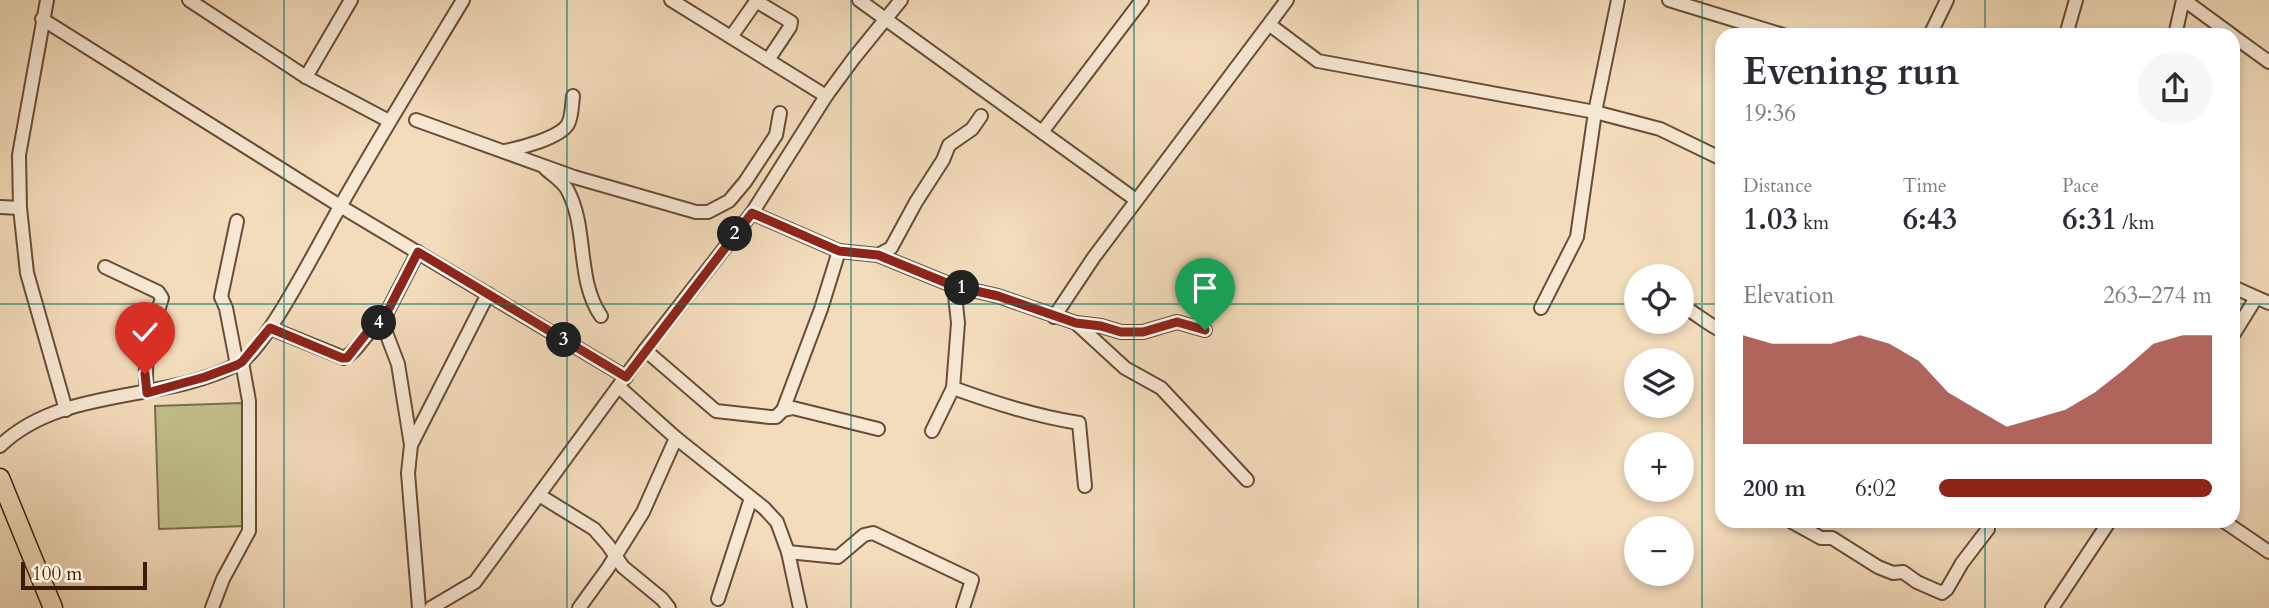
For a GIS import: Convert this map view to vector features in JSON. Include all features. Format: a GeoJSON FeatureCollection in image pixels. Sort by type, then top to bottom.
{"type":"FeatureCollection","features":[{"type":"Feature","properties":{"kind":"highway"},"geometry":{"type":"LineString","coordinates":[[0,478],[53,608]]}},
{"type":"Feature","properties":{"kind":"street"},"geometry":{"type":"LineString","coordinates":[[47,0],[19,155],[20,208],[27,273],[66,410]]}},
{"type":"Feature","properties":{"kind":"street"},"geometry":{"type":"LineString","coordinates":[[189,0],[306,76],[389,121]]}},
{"type":"Feature","properties":{"kind":"street"},"geometry":{"type":"LineString","coordinates":[[306,76],[351,0]]}},
{"type":"Feature","properties":{"kind":"street"},"geometry":{"type":"LineString","coordinates":[[0,446],[18,429],[66,410],[147,393],[205,377],[239,364],[270,328],[389,121],[463,0]]}},
{"type":"Feature","properties":{"kind":"street"},"geometry":{"type":"LineString","coordinates":[[671,0],[826,96]]}},
{"type":"Feature","properties":{"kind":"street"},"geometry":{"type":"LineString","coordinates":[[859,0],[1136,200]]}},
{"type":"Feature","properties":{"kind":"street"},"geometry":{"type":"LineString","coordinates":[[433,608],[475,582],[645,350],[752,213],[826,96],[901,0]]}},
{"type":"Feature","properties":{"kind":"street"},"geometry":{"type":"LineString","coordinates":[[1042,132],[1142,0]]}},
{"type":"Feature","properties":{"kind":"street"},"geometry":{"type":"LineString","coordinates":[[1054,317],[1094,257],[1287,0]]}},
{"type":"Feature","properties":{"kind":"street"},"geometry":{"type":"LineString","coordinates":[[1541,308],[1577,237],[1595,112],[1618,0]]}},
{"type":"Feature","properties":{"kind":"street"},"geometry":{"type":"LineString","coordinates":[[1669,0],[1756,28]]}},
{"type":"Feature","properties":{"kind":"street"},"geometry":{"type":"LineString","coordinates":[[1933,28],[1947,0]]}},
{"type":"Feature","properties":{"kind":"street"},"geometry":{"type":"LineString","coordinates":[[2068,28],[2076,0]]}},
{"type":"Feature","properties":{"kind":"street"},"geometry":{"type":"LineString","coordinates":[[2177,28],[2183,0],[2222,28]]}},
{"type":"Feature","properties":{"kind":"street"},"geometry":{"type":"LineString","coordinates":[[731,37],[757,1],[791,22],[768,60]]}},
{"type":"Feature","properties":{"kind":"street"},"geometry":{"type":"LineString","coordinates":[[42,19],[340,206],[488,294],[622,382],[676,438],[777,522],[788,552],[800,608]]}},
{"type":"Feature","properties":{"kind":"street"},"geometry":{"type":"LineString","coordinates":[[1270,24],[1318,61],[1595,112],[1660,129],[1715,152]]}},
{"type":"Feature","properties":{"kind":"street"},"geometry":{"type":"LineString","coordinates":[[2240,40],[2269,60]]}},
{"type":"Feature","properties":{"kind":"street"},"geometry":{"type":"LineString","coordinates":[[505,151],[524,147],[559,132],[569,124],[573,96]]}},
{"type":"Feature","properties":{"kind":"street"},"geometry":{"type":"LineString","coordinates":[[416,120],[574,177],[696,212],[708,212],[729,201],[746,182],[776,135],[780,113]]}},
{"type":"Feature","properties":{"kind":"street"},"geometry":{"type":"LineString","coordinates":[[878,255],[891,248],[949,145],[972,129],[981,117]]}},
{"type":"Feature","properties":{"kind":"street"},"geometry":{"type":"LineString","coordinates":[[539,163],[567,189],[575,211],[595,307],[601,316]]}},
{"type":"Feature","properties":{"kind":"street"},"geometry":{"type":"LineString","coordinates":[[0,207],[20,208]]}},
{"type":"Feature","properties":{"kind":"street"},"geometry":{"type":"LineString","coordinates":[[752,213],[839,251],[878,255],[954,286],[998,296],[1076,323],[1121,332],[1143,332],[1177,322],[1205,330]]}},
{"type":"Feature","properties":{"kind":"street"},"geometry":{"type":"LineString","coordinates":[[212,608],[223,579],[249,531],[249,401],[226,308],[221,298],[237,221]]}},
{"type":"Feature","properties":{"kind":"street"},"geometry":{"type":"LineString","coordinates":[[645,350],[716,411],[776,417],[783,410],[821,309],[839,251]]}},
{"type":"Feature","properties":{"kind":"street"},"geometry":{"type":"LineString","coordinates":[[270,328],[344,358],[351,355],[369,330],[382,322],[418,252]]}},
{"type":"Feature","properties":{"kind":"street"},"geometry":{"type":"LineString","coordinates":[[105,267],[158,292],[162,298],[147,347],[147,393]]}},
{"type":"Feature","properties":{"kind":"street"},"geometry":{"type":"LineString","coordinates":[[932,431],[953,388],[958,323],[954,286]]}},
{"type":"Feature","properties":{"kind":"street"},"geometry":{"type":"LineString","coordinates":[[2240,290],[2269,303]]}},
{"type":"Feature","properties":{"kind":"street"},"geometry":{"type":"LineString","coordinates":[[411,445],[488,294]]}},
{"type":"Feature","properties":{"kind":"street"},"geometry":{"type":"LineString","coordinates":[[2240,324],[2256,298]]}},
{"type":"Feature","properties":{"kind":"street"},"geometry":{"type":"LineString","coordinates":[[1694,313],[1715,328]]}},
{"type":"Feature","properties":{"kind":"street"},"geometry":{"type":"LineString","coordinates":[[382,322],[398,364],[411,445],[408,473],[419,608]]}},
{"type":"Feature","properties":{"kind":"street"},"geometry":{"type":"LineString","coordinates":[[1076,323],[1125,368],[1161,388],[1247,480]]}},
{"type":"Feature","properties":{"kind":"street"},"geometry":{"type":"LineString","coordinates":[[953,388],[1008,408],[1079,423],[1085,486]]}},
{"type":"Feature","properties":{"kind":"street"},"geometry":{"type":"LineString","coordinates":[[783,410],[793,408],[878,429]]}},
{"type":"Feature","properties":{"kind":"street"},"geometry":{"type":"LineString","coordinates":[[579,608],[643,512],[676,438]]}},
{"type":"Feature","properties":{"kind":"street"},"geometry":{"type":"LineString","coordinates":[[539,495],[594,529],[623,567],[669,608]]}},
{"type":"Feature","properties":{"kind":"street"},"geometry":{"type":"LineString","coordinates":[[718,598],[751,498]]}},
{"type":"Feature","properties":{"kind":"street"},"geometry":{"type":"LineString","coordinates":[[1803,528],[1821,538],[1832,538],[1878,567],[1893,573],[1903,572],[1941,593],[1947,589],[1988,528]]}},
{"type":"Feature","properties":{"kind":"street"},"geometry":{"type":"LineString","coordinates":[[2052,608],[2105,528]]}},
{"type":"Feature","properties":{"kind":"street"},"geometry":{"type":"LineString","coordinates":[[2234,528],[2269,552]]}},
{"type":"Feature","properties":{"kind":"street"},"geometry":{"type":"LineString","coordinates":[[788,552],[838,557],[864,535],[873,533],[972,580],[963,608]]}},
{"type":"Feature","properties":{"kind":"shaded area"},"geometry":{"type":"Polygon","coordinates":[[[242,403],[246,526],[159,529],[155,406],[242,403]]]}},
{"type":"Feature","properties":{"kind":"route"},"geometry":{"type":"LineString","coordinates":[[145,374],[147,393],[205,377],[242,362],[270,328],[347,358],[369,330],[382,322],[418,252],[626,377],[752,213],[839,251],[878,255],[954,286],[998,296],[1076,323],[1121,332],[1143,332],[1177,322],[1205,330]]}}]}
